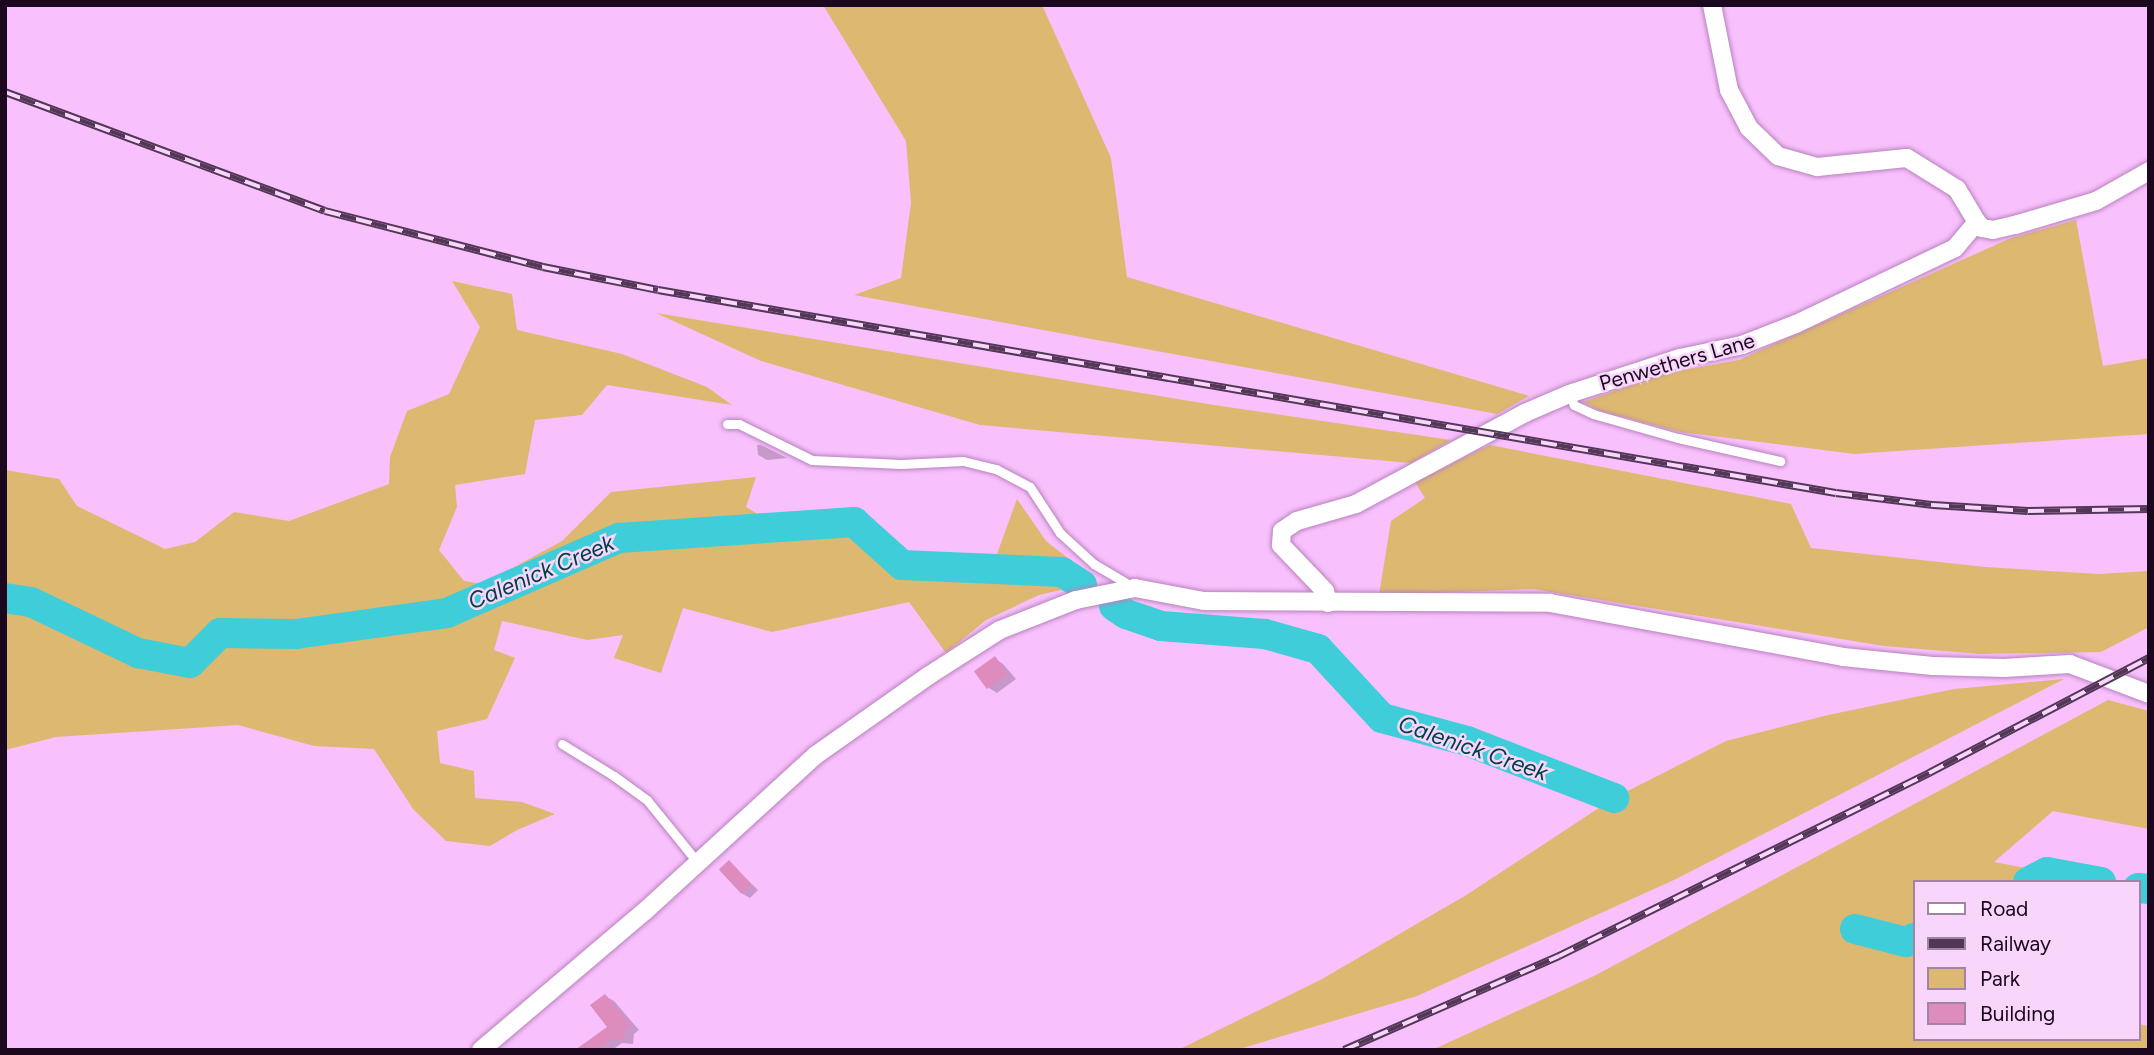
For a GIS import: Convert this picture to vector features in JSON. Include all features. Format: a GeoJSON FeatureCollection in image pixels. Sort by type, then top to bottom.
{"type":"FeatureCollection","features":[{"type":"Feature","properties":{"kind":"street"},"geometry":{"type":"LineString","coordinates":[[1712,5],[1729,90],[1749,128],[1778,156],[1817,167],[1907,158],[1957,189],[1976,222],[1982,228],[1993,230],[2096,201],[2149,171]]}},
{"type":"Feature","properties":{"kind":"street","name":"Penwethers Lane"},"geometry":{"type":"LineString","coordinates":[[1328,603],[1325,591],[1281,545],[1282,531],[1297,522],[1356,504],[1525,413],[1569,394],[1680,358],[1742,345],[1796,324],[1955,248],[1976,222]]}},
{"type":"Feature","properties":{"kind":"street"},"geometry":{"type":"LineString","coordinates":[[481,1050],[698,863],[817,755],[928,676],[1000,629],[1076,600],[1135,588],[1204,601],[1550,603],[1843,657],[1933,666],[2004,668],[2070,664],[2149,694]]}},
{"type":"Feature","properties":{"kind":"lane"},"geometry":{"type":"LineString","coordinates":[[1569,394],[1574,405],[1593,414],[1678,438],[1780,461]]}},
{"type":"Feature","properties":{"kind":"lane"},"geometry":{"type":"LineString","coordinates":[[727,424],[739,424],[812,460],[901,464],[963,461],[996,469],[1030,487],[1060,533],[1094,564],[1135,588]]}},
{"type":"Feature","properties":{"kind":"lane"},"geometry":{"type":"LineString","coordinates":[[562,744],[614,775],[647,800],[698,863]]}},
{"type":"Feature","properties":{"kind":"green space"},"geometry":{"type":"Polygon","coordinates":[[[823,5],[1042,5],[1111,158],[1127,277],[1529,396],[1497,414],[854,295],[901,278],[911,203],[906,141],[823,5]]]}},
{"type":"Feature","properties":{"kind":"green space"},"geometry":{"type":"Polygon","coordinates":[[[2076,220],[2103,366],[2149,358],[2149,434],[1854,454],[1681,432],[1603,412],[1583,402],[1667,373],[1739,360],[2011,238],[2076,220]]]}},
{"type":"Feature","properties":{"kind":"green space"},"geometry":{"type":"Polygon","coordinates":[[[452,281],[512,294],[517,330],[622,354],[707,387],[732,405],[607,385],[582,415],[535,420],[525,474],[455,485],[457,507],[439,550],[464,581],[483,584],[562,541],[611,492],[756,477],[746,507],[761,516],[844,510],[876,534],[910,552],[997,554],[1017,499],[1046,541],[1091,576],[1082,585],[1039,595],[986,620],[946,653],[909,602],[772,632],[683,608],[661,673],[614,658],[623,635],[587,640],[502,621],[494,650],[515,658],[487,719],[437,731],[440,763],[474,771],[475,798],[522,802],[555,814],[517,830],[490,846],[446,841],[413,809],[374,749],[314,746],[238,725],[56,737],[5,750],[5,470],[59,479],[77,506],[165,549],[195,542],[234,512],[289,521],[389,484],[390,457],[407,411],[449,394],[480,327],[452,281]]]}},
{"type":"Feature","properties":{"kind":"green space"},"geometry":{"type":"Polygon","coordinates":[[[656,313],[1214,405],[1451,440],[1411,463],[980,425],[761,361],[656,313]]]}},
{"type":"Feature","properties":{"kind":"green space"},"geometry":{"type":"Polygon","coordinates":[[[1490,445],[1791,504],[1811,548],[1985,567],[2099,574],[2149,571],[2149,627],[2101,652],[1981,654],[1884,646],[1533,589],[1379,595],[1391,521],[1425,498],[1415,482],[1490,445]]]}},
{"type":"Feature","properties":{"kind":"green space"},"geometry":{"type":"Polygon","coordinates":[[[2064,679],[1676,879],[1417,996],[1236,1050],[1178,1050],[1322,979],[1468,894],[1614,798],[1726,741],[1828,715],[1954,689],[2064,679]]]}},
{"type":"Feature","properties":{"kind":"green space"},"geometry":{"type":"Polygon","coordinates":[[[2108,700],[2149,711],[2149,829],[2053,811],[1994,862],[2090,880],[1912,880],[1912,1041],[2140,1041],[2140,1024],[2149,1026],[2149,1050],[1432,1050],[1596,975],[2108,700]]]}},
{"type":"Feature","properties":{"kind":"building"},"geometry":{"type":"Polygon","coordinates":[[[995,656],[1008,674],[987,689],[974,671],[995,656]]]}},
{"type":"Feature","properties":{"kind":"building"},"geometry":{"type":"Polygon","coordinates":[[[729,860],[752,884],[741,894],[719,870],[729,860]]]}},
{"type":"Feature","properties":{"kind":"building"},"geometry":{"type":"Polygon","coordinates":[[[605,994],[631,1025],[626,1029],[624,1040],[612,1039],[597,1050],[575,1050],[607,1027],[590,1005],[605,994]]]}},
{"type":"Feature","properties":{"kind":"waterway","name":"Calenick Creek"},"geometry":{"type":"LineString","coordinates":[[5,598],[31,602],[138,653],[190,663],[220,633],[296,634],[447,613],[619,538],[854,522],[902,565],[1062,572],[1082,585]]}},
{"type":"Feature","properties":{"kind":"waterway","name":"Calenick Creek"},"geometry":{"type":"LineString","coordinates":[[1114,606],[1126,614],[1161,626],[1265,634],[1318,649],[1382,718],[1467,741],[1614,798]]}},
{"type":"Feature","properties":{"kind":"waterway","name":"Calenick Creek"},"geometry":{"type":"LineString","coordinates":[[2032,880],[2047,872],[2090,880]]}},
{"type":"Feature","properties":{"kind":"waterway","name":"Calenick Creek"},"geometry":{"type":"LineString","coordinates":[[2140,888],[2149,889]]}},
{"type":"Feature","properties":{"kind":"waterway","name":"Calenick Creek"},"geometry":{"type":"LineString","coordinates":[[1855,929],[1906,942],[1912,939]]}},
{"type":"Feature","properties":{"kind":"railway"},"geometry":{"type":"LineString","coordinates":[[5,92],[325,211],[543,267],[658,290],[1836,493],[1933,505],[2028,511],[2149,509]]}},
{"type":"Feature","properties":{"kind":"railway"},"geometry":{"type":"LineString","coordinates":[[1344,1050],[1559,956],[1929,773],[2149,658]]}}]}
